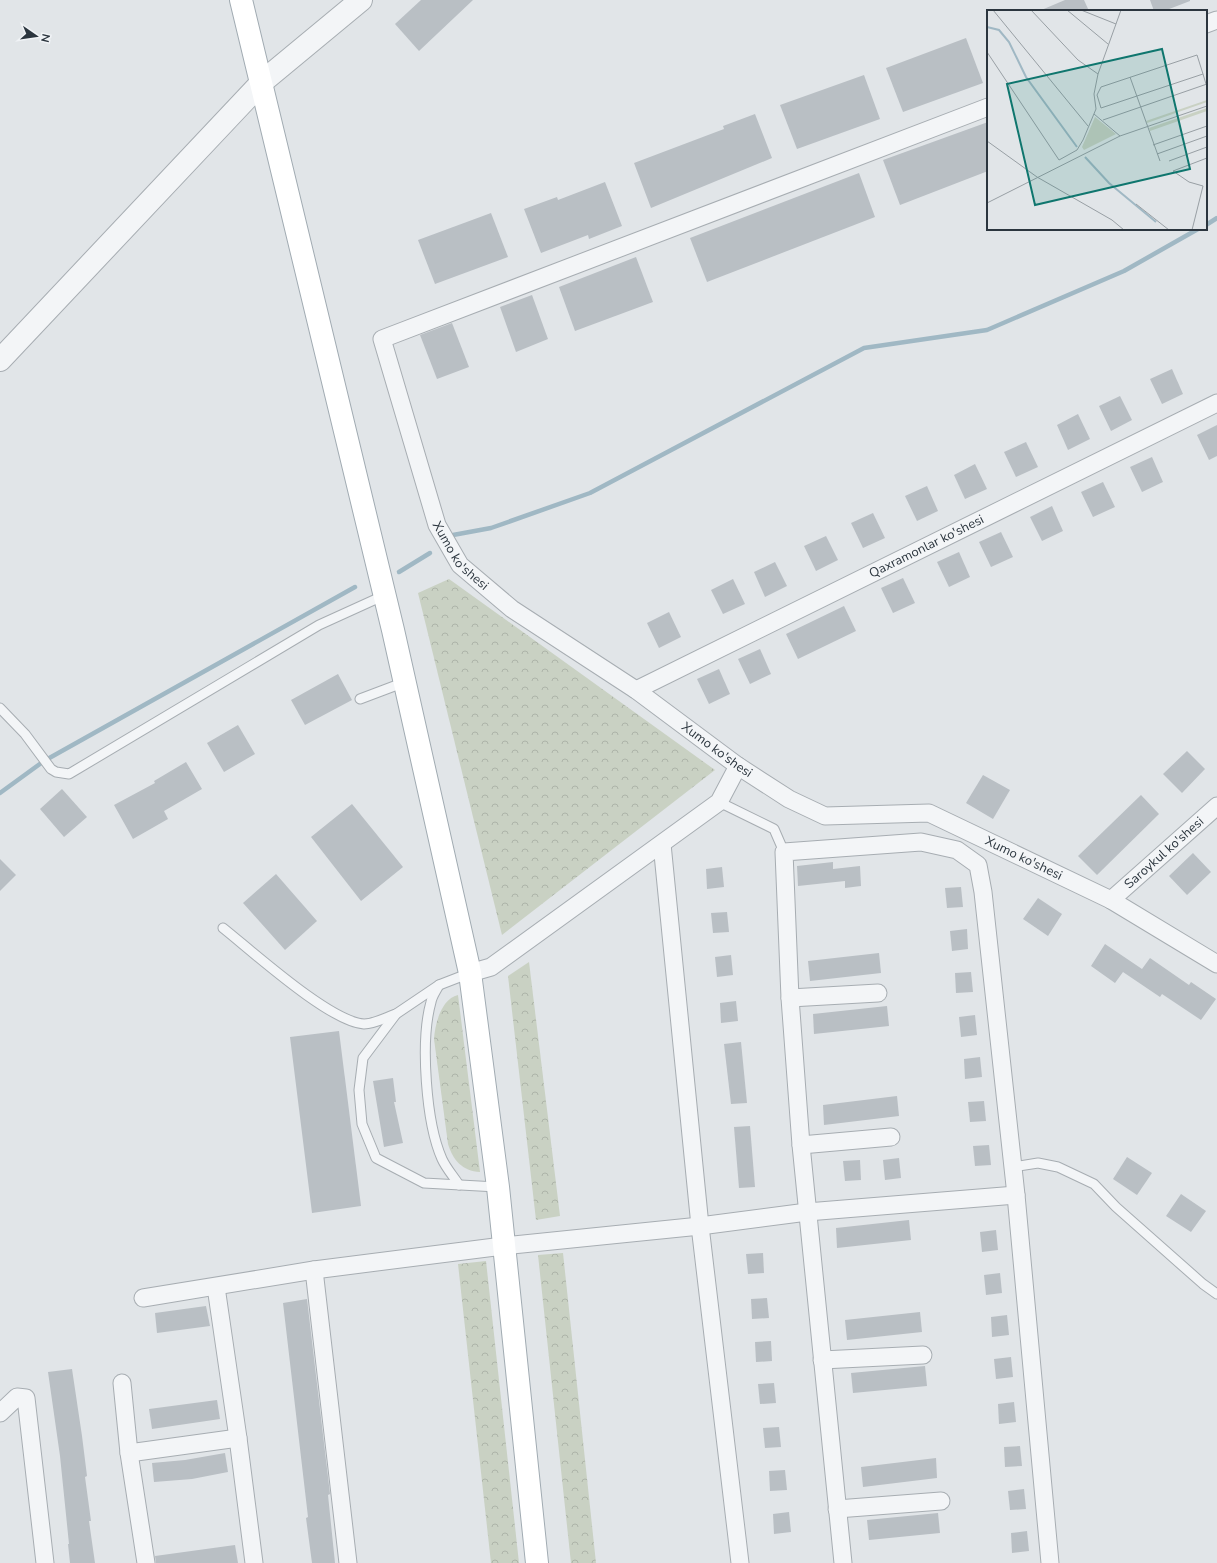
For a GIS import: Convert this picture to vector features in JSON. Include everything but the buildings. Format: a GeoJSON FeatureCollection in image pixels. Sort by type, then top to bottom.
{"type":"FeatureCollection","features":[{"type":"Feature","properties":{"kind":"main road"},"geometry":{"type":"LineString","coordinates":[[241,0],[385,595],[470,973],[498,1187],[537,1563]]}},
{"type":"Feature","properties":{"kind":"street"},"geometry":{"type":"LineString","coordinates":[[0,360],[262,82],[361,0]]}},
{"type":"Feature","properties":{"kind":"street"},"geometry":{"type":"LineString","coordinates":[[1207,24],[1217,20]]}},
{"type":"Feature","properties":{"kind":"street","name":"Xumo ko'shesi"},"geometry":{"type":"LineString","coordinates":[[987,107],[382,339],[437,524],[460,565],[512,608],[636,690],[738,766],[789,799],[825,816],[930,813],[1111,900],[1217,964]]}},
{"type":"Feature","properties":{"kind":"street","name":"Qaxramonlar ko'shesi"},"geometry":{"type":"LineString","coordinates":[[636,690],[1217,403]]}},
{"type":"Feature","properties":{"kind":"street"},"geometry":{"type":"LineString","coordinates":[[470,973],[491,967],[718,802],[738,766]]}},
{"type":"Feature","properties":{"kind":"street","name":"Saroykul ko'shesi"},"geometry":{"type":"LineString","coordinates":[[1111,900],[1217,806]]}},
{"type":"Feature","properties":{"kind":"street"},"geometry":{"type":"LineString","coordinates":[[843,1563],[801,1145],[790,998],[784,852],[921,842],[957,850],[978,865],[983,892],[1016,1195],[1050,1563]]}},
{"type":"Feature","properties":{"kind":"street"},"geometry":{"type":"LineString","coordinates":[[662,844],[700,1226],[740,1563]]}},
{"type":"Feature","properties":{"kind":"street"},"geometry":{"type":"LineString","coordinates":[[790,998],[878,993]]}},
{"type":"Feature","properties":{"kind":"street"},"geometry":{"type":"LineString","coordinates":[[801,1145],[891,1137]]}},
{"type":"Feature","properties":{"kind":"street"},"geometry":{"type":"LineString","coordinates":[[143,1298],[314,1270],[503,1246],[700,1226],[807,1212],[1016,1195]]}},
{"type":"Feature","properties":{"kind":"street"},"geometry":{"type":"LineString","coordinates":[[314,1270],[348,1563]]}},
{"type":"Feature","properties":{"kind":"street"},"geometry":{"type":"LineString","coordinates":[[216,1287],[254,1563]]}},
{"type":"Feature","properties":{"kind":"street"},"geometry":{"type":"LineString","coordinates":[[822,1360],[923,1355]]}},
{"type":"Feature","properties":{"kind":"street"},"geometry":{"type":"LineString","coordinates":[[122,1382],[129,1453],[146,1563]]}},
{"type":"Feature","properties":{"kind":"street"},"geometry":{"type":"LineString","coordinates":[[0,1413],[17,1397],[26,1398],[45,1563]]}},
{"type":"Feature","properties":{"kind":"street"},"geometry":{"type":"LineString","coordinates":[[129,1453],[238,1438]]}},
{"type":"Feature","properties":{"kind":"street"},"geometry":{"type":"LineString","coordinates":[[837,1509],[941,1501]]}},
{"type":"Feature","properties":{"kind":"lane"},"geometry":{"type":"LineString","coordinates":[[0,708],[25,734],[50,769],[56,772],[70,774],[319,625],[385,595]]}},
{"type":"Feature","properties":{"kind":"lane"},"geometry":{"type":"LineString","coordinates":[[360,699],[405,682]]}},
{"type":"Feature","properties":{"kind":"lane"},"geometry":{"type":"LineString","coordinates":[[718,802],[774,829],[784,852]]}},
{"type":"Feature","properties":{"kind":"lane"},"geometry":{"type":"LineString","coordinates":[[223,928],[305,994],[348,1021],[365,1024],[396,1014],[439,985],[470,973]]}},
{"type":"Feature","properties":{"kind":"lane"},"geometry":{"type":"LineString","coordinates":[[439,985],[431,1002],[425,1047],[430,1103],[433,1133],[443,1160],[459,1185]]}},
{"type":"Feature","properties":{"kind":"lane"},"geometry":{"type":"LineString","coordinates":[[396,1014],[363,1058],[359,1090],[362,1124],[376,1158],[424,1183],[498,1187]]}},
{"type":"Feature","properties":{"kind":"lane"},"geometry":{"type":"LineString","coordinates":[[1013,1168],[1038,1163],[1058,1167],[1094,1184],[1116,1207],[1203,1284],[1217,1294]]}},
{"type":"Feature","properties":{"kind":"green space"},"geometry":{"type":"Polygon","coordinates":[[[449,579],[715,770],[502,935],[418,593],[449,579]]]}},
{"type":"Feature","properties":{"kind":"green space"},"geometry":{"type":"Polygon","coordinates":[[[529,962],[560,1216],[536,1220],[508,976],[529,962]]]}},
{"type":"Feature","properties":{"kind":"green space"},"geometry":{"type":"Polygon","coordinates":[[[458,995],[480,1172],[463,1167],[459,1164],[450,1150],[434,1039],[436,1026],[443,1007],[452,997],[458,995]]]}},
{"type":"Feature","properties":{"kind":"green space"},"geometry":{"type":"Polygon","coordinates":[[[563,1253],[596,1563],[571,1563],[538,1255],[563,1253]]]}},
{"type":"Feature","properties":{"kind":"green space"},"geometry":{"type":"Polygon","coordinates":[[[486,1261],[519,1563],[491,1563],[458,1264],[486,1261]]]}},
{"type":"Feature","properties":{"kind":"waterway"},"geometry":{"type":"LineString","coordinates":[[1207,224],[1217,218]]}},
{"type":"Feature","properties":{"kind":"waterway"},"geometry":{"type":"LineString","coordinates":[[453,535],[491,528],[590,493],[864,348],[987,330],[1124,271],[1196,230]]}},
{"type":"Feature","properties":{"kind":"waterway"},"geometry":{"type":"LineString","coordinates":[[399,572],[430,553]]}},
{"type":"Feature","properties":{"kind":"waterway"},"geometry":{"type":"LineString","coordinates":[[0,793],[44,761],[355,587]]}}]}
